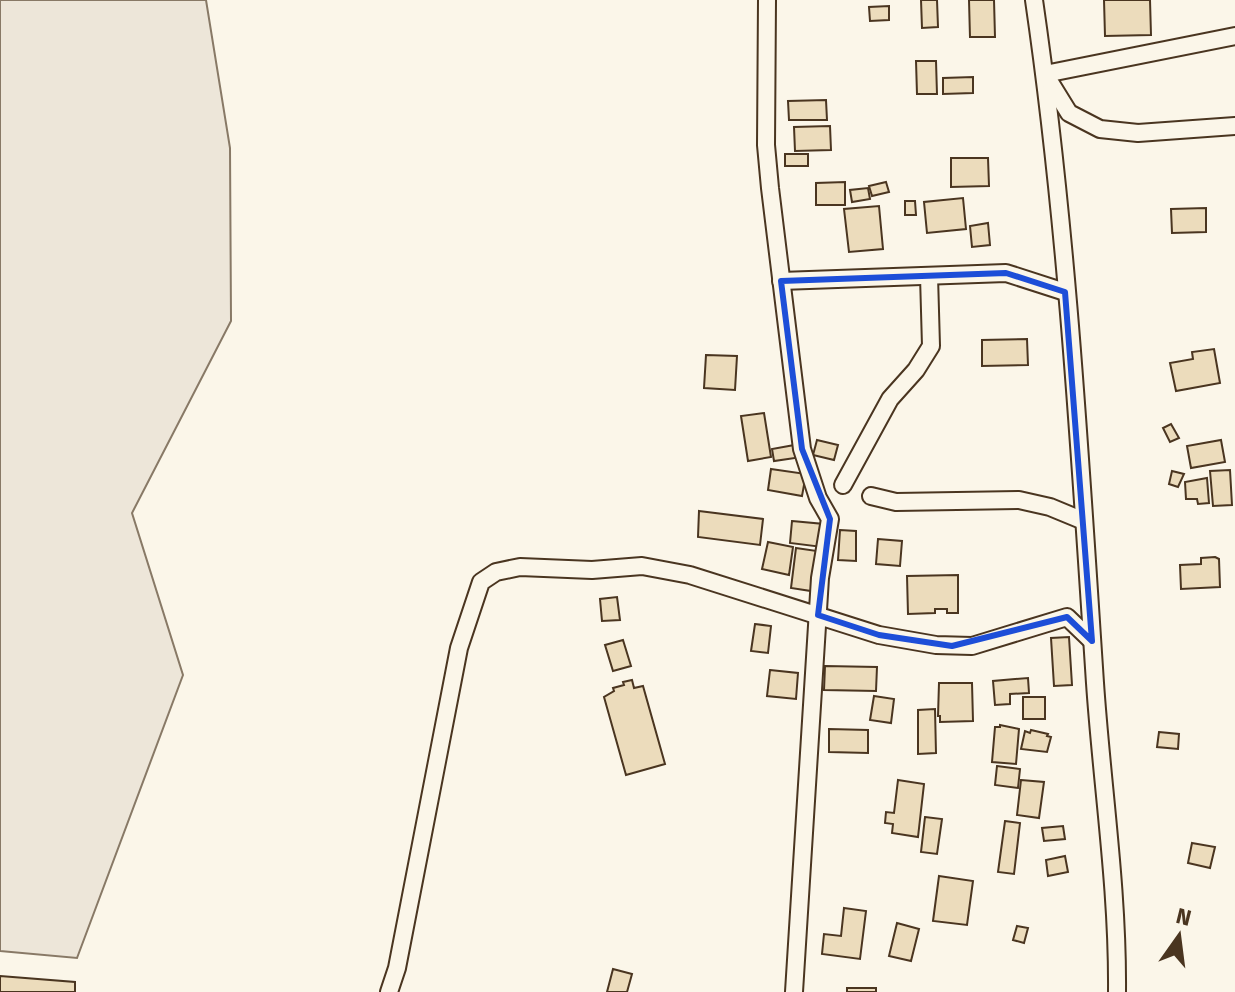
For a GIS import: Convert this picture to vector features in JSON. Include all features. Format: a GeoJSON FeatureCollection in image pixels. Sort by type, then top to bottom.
{"type":"FeatureCollection","features":[{"type":"Feature","properties":{"kind":"street"},"geometry":{"type":"LineString","coordinates":[[767,0],[766,145],[781,281],[802,449],[818,498],[830,519],[820,578],[794,992]]}},
{"type":"Feature","properties":{"kind":"street"},"geometry":{"type":"LineString","coordinates":[[1034,0],[1045,74],[1065,292],[1099,745],[1110,838],[1117,992]]}},
{"type":"Feature","properties":{"kind":"street"},"geometry":{"type":"LineString","coordinates":[[1045,74],[1235,36]]}},
{"type":"Feature","properties":{"kind":"street"},"geometry":{"type":"LineString","coordinates":[[1045,74],[1069,113],[1100,129],[1138,133],[1235,126]]}},
{"type":"Feature","properties":{"kind":"street"},"geometry":{"type":"LineString","coordinates":[[781,281],[1015,273],[1065,292]]}},
{"type":"Feature","properties":{"kind":"street"},"geometry":{"type":"LineString","coordinates":[[843,485],[890,399],[916,370],[931,346],[929,276]]}},
{"type":"Feature","properties":{"kind":"street"},"geometry":{"type":"LineString","coordinates":[[871,496],[896,502],[1019,500],[1050,507],[1084,521]]}},
{"type":"Feature","properties":{"kind":"street"},"geometry":{"type":"LineString","coordinates":[[389,992],[397,968],[459,648],[481,582],[496,572],[520,567],[592,570],[642,566],[690,575],[879,635],[972,646],[1067,617],[1092,641]]}},
{"type":"Feature","properties":{"kind":"highlighted area"},"geometry":{"type":"Polygon","coordinates":[[[1006,273],[1065,292],[1092,641],[1067,617],[952,646],[879,635],[818,615],[830,519],[802,449],[781,281],[1006,273]]]}},
{"type":"Feature","properties":{"kind":"shaded area"},"geometry":{"type":"Polygon","coordinates":[[[0,0],[206,0],[230,148],[231,321],[132,513],[183,675],[77,958],[0,951],[0,0]]]}},
{"type":"Feature","properties":{"kind":"building"},"geometry":{"type":"Polygon","coordinates":[[[921,0],[937,0],[938,27],[922,28],[921,0]]]}},
{"type":"Feature","properties":{"kind":"building"},"geometry":{"type":"Polygon","coordinates":[[[969,0],[994,0],[995,37],[970,37],[969,0]]]}},
{"type":"Feature","properties":{"kind":"building"},"geometry":{"type":"Polygon","coordinates":[[[1104,0],[1150,0],[1151,35],[1105,36],[1104,0]]]}},
{"type":"Feature","properties":{"kind":"building"},"geometry":{"type":"Polygon","coordinates":[[[889,6],[889,20],[870,21],[869,7],[889,6]]]}},
{"type":"Feature","properties":{"kind":"building"},"geometry":{"type":"Polygon","coordinates":[[[916,61],[936,61],[937,94],[917,94],[916,61]]]}},
{"type":"Feature","properties":{"kind":"building"},"geometry":{"type":"Polygon","coordinates":[[[973,77],[973,93],[943,94],[943,78],[973,77]]]}},
{"type":"Feature","properties":{"kind":"building"},"geometry":{"type":"Polygon","coordinates":[[[826,100],[827,120],[789,120],[788,101],[826,100]]]}},
{"type":"Feature","properties":{"kind":"building"},"geometry":{"type":"Polygon","coordinates":[[[830,126],[831,150],[795,151],[794,127],[830,126]]]}},
{"type":"Feature","properties":{"kind":"building"},"geometry":{"type":"Polygon","coordinates":[[[785,154],[808,154],[808,166],[785,166],[785,154]]]}},
{"type":"Feature","properties":{"kind":"building"},"geometry":{"type":"Polygon","coordinates":[[[951,158],[988,158],[989,186],[951,187],[951,158]]]}},
{"type":"Feature","properties":{"kind":"building"},"geometry":{"type":"Polygon","coordinates":[[[845,182],[845,205],[816,205],[816,183],[845,182]]]}},
{"type":"Feature","properties":{"kind":"building"},"geometry":{"type":"Polygon","coordinates":[[[886,182],[889,192],[872,196],[869,186],[886,182]]]}},
{"type":"Feature","properties":{"kind":"building"},"geometry":{"type":"Polygon","coordinates":[[[868,188],[870,199],[852,202],[850,190],[868,188]]]}},
{"type":"Feature","properties":{"kind":"building"},"geometry":{"type":"Polygon","coordinates":[[[963,198],[966,229],[927,233],[924,202],[963,198]]]}},
{"type":"Feature","properties":{"kind":"building"},"geometry":{"type":"Polygon","coordinates":[[[905,201],[915,201],[916,215],[905,215],[905,201]]]}},
{"type":"Feature","properties":{"kind":"building"},"geometry":{"type":"Polygon","coordinates":[[[879,206],[883,249],[849,252],[844,209],[879,206]]]}},
{"type":"Feature","properties":{"kind":"building"},"geometry":{"type":"Polygon","coordinates":[[[1206,208],[1206,232],[1172,233],[1171,209],[1206,208]]]}},
{"type":"Feature","properties":{"kind":"building"},"geometry":{"type":"Polygon","coordinates":[[[988,223],[990,245],[972,247],[970,226],[988,223]]]}},
{"type":"Feature","properties":{"kind":"building"},"geometry":{"type":"Polygon","coordinates":[[[1027,339],[1028,365],[982,366],[982,340],[1027,339]]]}},
{"type":"Feature","properties":{"kind":"building"},"geometry":{"type":"Polygon","coordinates":[[[1214,349],[1220,383],[1176,391],[1170,363],[1193,359],[1192,352],[1214,349]]]}},
{"type":"Feature","properties":{"kind":"building"},"geometry":{"type":"Polygon","coordinates":[[[706,355],[737,356],[735,390],[704,388],[706,355]]]}},
{"type":"Feature","properties":{"kind":"building"},"geometry":{"type":"Polygon","coordinates":[[[764,413],[771,457],[748,461],[741,416],[764,413]]]}},
{"type":"Feature","properties":{"kind":"building"},"geometry":{"type":"Polygon","coordinates":[[[1171,424],[1179,438],[1170,442],[1163,428],[1171,424]]]}},
{"type":"Feature","properties":{"kind":"building"},"geometry":{"type":"Polygon","coordinates":[[[817,440],[838,445],[834,460],[813,455],[817,440]]]}},
{"type":"Feature","properties":{"kind":"building"},"geometry":{"type":"Polygon","coordinates":[[[1221,440],[1225,462],[1191,468],[1187,446],[1221,440]]]}},
{"type":"Feature","properties":{"kind":"building"},"geometry":{"type":"Polygon","coordinates":[[[800,444],[802,457],[774,461],[772,449],[800,444]]]}},
{"type":"Feature","properties":{"kind":"building"},"geometry":{"type":"Polygon","coordinates":[[[771,469],[806,474],[802,496],[768,490],[771,469]]]}},
{"type":"Feature","properties":{"kind":"building"},"geometry":{"type":"Polygon","coordinates":[[[1230,470],[1232,505],[1213,506],[1210,471],[1230,470]]]}},
{"type":"Feature","properties":{"kind":"building"},"geometry":{"type":"Polygon","coordinates":[[[1172,471],[1184,474],[1178,487],[1169,484],[1172,471]]]}},
{"type":"Feature","properties":{"kind":"building"},"geometry":{"type":"Polygon","coordinates":[[[1207,478],[1209,503],[1198,504],[1197,499],[1186,499],[1185,482],[1207,478]]]}},
{"type":"Feature","properties":{"kind":"building"},"geometry":{"type":"Polygon","coordinates":[[[699,511],[763,519],[760,545],[698,537],[699,511]]]}},
{"type":"Feature","properties":{"kind":"building"},"geometry":{"type":"Polygon","coordinates":[[[792,521],[824,524],[822,547],[790,543],[792,521]]]}},
{"type":"Feature","properties":{"kind":"building"},"geometry":{"type":"Polygon","coordinates":[[[840,530],[856,531],[856,561],[838,560],[840,530]]]}},
{"type":"Feature","properties":{"kind":"building"},"geometry":{"type":"Polygon","coordinates":[[[878,539],[902,541],[900,566],[876,564],[878,539]]]}},
{"type":"Feature","properties":{"kind":"building"},"geometry":{"type":"Polygon","coordinates":[[[768,542],[793,547],[789,575],[762,569],[768,542]]]}},
{"type":"Feature","properties":{"kind":"building"},"geometry":{"type":"Polygon","coordinates":[[[796,548],[817,551],[811,591],[791,588],[796,548]]]}},
{"type":"Feature","properties":{"kind":"building"},"geometry":{"type":"Polygon","coordinates":[[[1201,558],[1219,559],[1220,587],[1181,589],[1180,565],[1201,564],[1201,558]]]}},
{"type":"Feature","properties":{"kind":"building"},"geometry":{"type":"Polygon","coordinates":[[[958,575],[958,613],[935,609],[935,613],[908,614],[907,576],[958,575]]]}},
{"type":"Feature","properties":{"kind":"building"},"geometry":{"type":"Polygon","coordinates":[[[617,597],[620,620],[602,621],[600,599],[617,597]]]}},
{"type":"Feature","properties":{"kind":"building"},"geometry":{"type":"Polygon","coordinates":[[[755,624],[771,626],[768,653],[751,651],[755,624]]]}},
{"type":"Feature","properties":{"kind":"building"},"geometry":{"type":"Polygon","coordinates":[[[1069,637],[1072,685],[1054,686],[1051,638],[1069,637]]]}},
{"type":"Feature","properties":{"kind":"building"},"geometry":{"type":"Polygon","coordinates":[[[623,640],[631,666],[613,671],[605,645],[623,640]]]}},
{"type":"Feature","properties":{"kind":"building"},"geometry":{"type":"Polygon","coordinates":[[[825,666],[877,667],[876,691],[824,690],[825,666]]]}},
{"type":"Feature","properties":{"kind":"building"},"geometry":{"type":"Polygon","coordinates":[[[770,670],[798,673],[796,699],[767,696],[770,670]]]}},
{"type":"Feature","properties":{"kind":"building"},"geometry":{"type":"Polygon","coordinates":[[[1028,678],[1029,693],[1010,694],[1010,704],[995,705],[993,681],[1028,678]]]}},
{"type":"Feature","properties":{"kind":"building"},"geometry":{"type":"Polygon","coordinates":[[[632,680],[634,688],[643,686],[665,764],[626,775],[604,697],[614,691],[613,688],[632,680]]]}},
{"type":"Feature","properties":{"kind":"building"},"geometry":{"type":"Polygon","coordinates":[[[939,683],[972,683],[973,721],[940,722],[939,683]]]}},
{"type":"Feature","properties":{"kind":"building"},"geometry":{"type":"Polygon","coordinates":[[[874,696],[894,699],[891,723],[870,720],[874,696]]]}},
{"type":"Feature","properties":{"kind":"building"},"geometry":{"type":"Polygon","coordinates":[[[1023,697],[1045,697],[1045,719],[1023,719],[1023,697]]]}},
{"type":"Feature","properties":{"kind":"building"},"geometry":{"type":"Polygon","coordinates":[[[935,709],[936,753],[918,754],[918,710],[935,709]]]}},
{"type":"Feature","properties":{"kind":"building"},"geometry":{"type":"Polygon","coordinates":[[[1000,725],[1019,729],[1016,764],[992,762],[995,727],[1000,725]]]}},
{"type":"Feature","properties":{"kind":"building"},"geometry":{"type":"Polygon","coordinates":[[[829,729],[868,730],[868,753],[829,752],[829,729]]]}},
{"type":"Feature","properties":{"kind":"building"},"geometry":{"type":"Polygon","coordinates":[[[1031,730],[1051,737],[1047,752],[1021,749],[1025,731],[1030,733],[1031,730]]]}},
{"type":"Feature","properties":{"kind":"building"},"geometry":{"type":"Polygon","coordinates":[[[1159,732],[1179,734],[1178,749],[1157,747],[1159,732]]]}},
{"type":"Feature","properties":{"kind":"building"},"geometry":{"type":"Polygon","coordinates":[[[997,766],[1020,769],[1018,788],[995,785],[997,766]]]}},
{"type":"Feature","properties":{"kind":"building"},"geometry":{"type":"Polygon","coordinates":[[[898,780],[924,784],[918,837],[892,833],[893,824],[885,823],[886,812],[894,813],[898,780]]]}},
{"type":"Feature","properties":{"kind":"building"},"geometry":{"type":"Polygon","coordinates":[[[1021,780],[1044,782],[1039,818],[1017,815],[1021,780]]]}},
{"type":"Feature","properties":{"kind":"building"},"geometry":{"type":"Polygon","coordinates":[[[925,817],[942,819],[937,854],[921,852],[925,817]]]}},
{"type":"Feature","properties":{"kind":"building"},"geometry":{"type":"Polygon","coordinates":[[[1005,821],[1020,823],[1014,874],[998,872],[1005,821]]]}},
{"type":"Feature","properties":{"kind":"building"},"geometry":{"type":"Polygon","coordinates":[[[1063,826],[1065,839],[1044,841],[1042,828],[1063,826]]]}},
{"type":"Feature","properties":{"kind":"building"},"geometry":{"type":"Polygon","coordinates":[[[1192,843],[1215,847],[1210,868],[1188,863],[1192,843]]]}},
{"type":"Feature","properties":{"kind":"building"},"geometry":{"type":"Polygon","coordinates":[[[1065,856],[1068,872],[1048,876],[1046,860],[1065,856]]]}},
{"type":"Feature","properties":{"kind":"building"},"geometry":{"type":"Polygon","coordinates":[[[939,876],[973,881],[967,925],[933,921],[939,876]]]}},
{"type":"Feature","properties":{"kind":"building"},"geometry":{"type":"Polygon","coordinates":[[[844,908],[866,911],[860,959],[822,954],[824,934],[841,936],[844,908]]]}},
{"type":"Feature","properties":{"kind":"building"},"geometry":{"type":"Polygon","coordinates":[[[897,923],[919,929],[911,961],[889,956],[897,923]]]}},
{"type":"Feature","properties":{"kind":"building"},"geometry":{"type":"Polygon","coordinates":[[[1017,926],[1028,928],[1024,943],[1013,940],[1017,926]]]}},
{"type":"Feature","properties":{"kind":"building"},"geometry":{"type":"Polygon","coordinates":[[[613,969],[632,974],[627,992],[607,992],[613,969]]]}},
{"type":"Feature","properties":{"kind":"building"},"geometry":{"type":"Polygon","coordinates":[[[0,976],[75,982],[75,992],[0,992],[0,976]]]}},
{"type":"Feature","properties":{"kind":"building"},"geometry":{"type":"Polygon","coordinates":[[[847,988],[876,988],[876,992],[847,992],[847,988]]]}}]}
